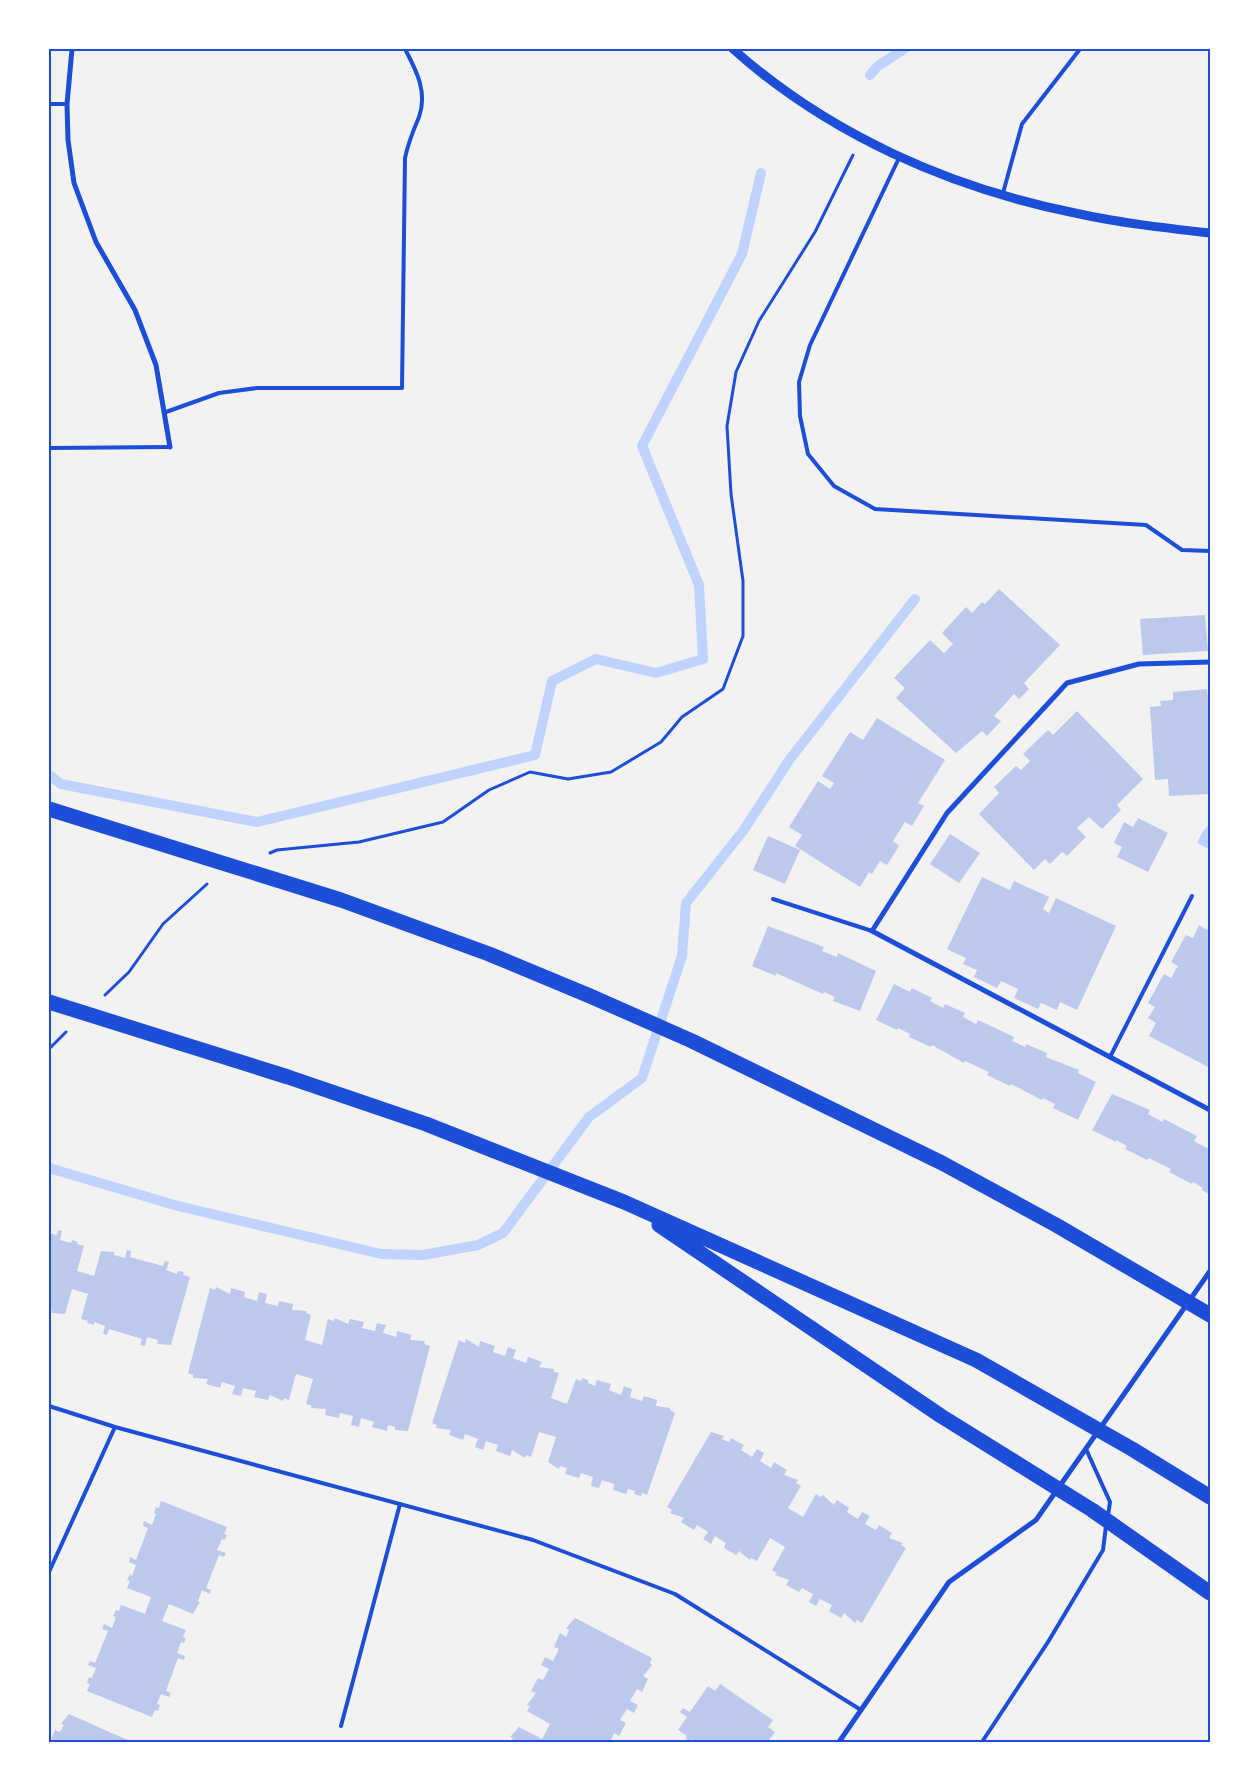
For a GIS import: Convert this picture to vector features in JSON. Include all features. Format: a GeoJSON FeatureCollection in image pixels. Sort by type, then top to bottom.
{"type":"FeatureCollection","features":[{"type":"Feature","properties":{"kind":"highway"},"geometry":{"type":"LineString","coordinates":[[49,809],[341,900],[489,954],[590,996],[692,1041],[942,1163],[1056,1225],[1210,1315]]}},
{"type":"Feature","properties":{"kind":"highway"},"geometry":{"type":"LineString","coordinates":[[49,1002],[334,1092],[426,1124],[624,1202],[976,1360],[1132,1449],[1210,1497]]}},
{"type":"Feature","properties":{"kind":"highway"},"geometry":{"type":"LineString","coordinates":[[624,1202],[941,1416],[1092,1510],[1210,1593]]}},
{"type":"Feature","properties":{"kind":"street"},"geometry":{"type":"LineString","coordinates":[[72,49],[67,104],[68,140],[74,183],[96,242],[135,310],[156,365],[166,412],[170,447]]}},
{"type":"Feature","properties":{"kind":"street"},"geometry":{"type":"LineString","coordinates":[[733,49],[799,100],[899,158],[1003,196],[1119,222],[1210,233]]}},
{"type":"Feature","properties":{"kind":"street"},"geometry":{"type":"LineString","coordinates":[[1210,662],[1139,664],[1067,683],[947,813],[872,931],[1210,1110]]}},
{"type":"Feature","properties":{"kind":"street"},"geometry":{"type":"LineString","coordinates":[[839,1742],[949,1582],[1036,1520],[1210,1271]]}},
{"type":"Feature","properties":{"kind":"lane"},"geometry":{"type":"LineString","coordinates":[[166,412],[219,393],[257,388],[402,388],[405,158],[408,140],[420,115],[422,102],[422,85],[405,49]]}},
{"type":"Feature","properties":{"kind":"lane"},"geometry":{"type":"LineString","coordinates":[[1003,196],[1022,124],[1080,49]]}},
{"type":"Feature","properties":{"kind":"lane"},"geometry":{"type":"LineString","coordinates":[[49,104],[67,104]]}},
{"type":"Feature","properties":{"kind":"lane"},"geometry":{"type":"LineString","coordinates":[[899,158],[810,345],[799,382],[800,416],[808,454],[834,486],[875,509],[1146,525],[1182,550],[1210,551]]}},
{"type":"Feature","properties":{"kind":"lane"},"geometry":{"type":"LineString","coordinates":[[49,448],[170,447]]}},
{"type":"Feature","properties":{"kind":"lane"},"geometry":{"type":"LineString","coordinates":[[1110,1057],[1192,896]]}},
{"type":"Feature","properties":{"kind":"lane"},"geometry":{"type":"LineString","coordinates":[[772,899],[872,931]]}},
{"type":"Feature","properties":{"kind":"lane"},"geometry":{"type":"LineString","coordinates":[[49,1406],[115,1427],[533,1540],[675,1594],[861,1710]]}},
{"type":"Feature","properties":{"kind":"lane"},"geometry":{"type":"LineString","coordinates":[[49,1572],[115,1427]]}},
{"type":"Feature","properties":{"kind":"lane"},"geometry":{"type":"LineString","coordinates":[[982,1742],[1048,1642],[1103,1550],[1110,1502],[1086,1449]]}},
{"type":"Feature","properties":{"kind":"lane"},"geometry":{"type":"LineString","coordinates":[[341,1726],[400,1504]]}},
{"type":"Feature","properties":{"kind":"path"},"geometry":{"type":"LineString","coordinates":[[268,854],[277,850],[359,842],[443,822],[489,790],[530,772],[568,779],[611,772],[661,742],[682,717],[723,689],[743,636],[743,581],[731,494],[727,426],[736,372],[759,321],[815,232],[862,138]]}},
{"type":"Feature","properties":{"kind":"path"},"geometry":{"type":"LineString","coordinates":[[102,998],[129,972],[163,924],[209,882]]}},
{"type":"Feature","properties":{"kind":"path"},"geometry":{"type":"LineString","coordinates":[[49,1049],[69,1030]]}},
{"type":"Feature","properties":{"kind":"water"},"geometry":{"type":"Polygon","coordinates":[[[1210,824],[1210,856],[1209,849],[1197,843],[1203,831],[1210,824]]]}},
{"type":"Feature","properties":{"kind":"building"},"geometry":{"type":"Polygon","coordinates":[[[999,589],[1060,645],[1024,683],[1029,689],[1019,699],[1014,694],[994,716],[1001,721],[987,736],[982,731],[956,753],[896,698],[905,688],[894,678],[930,640],[944,653],[953,644],[942,633],[966,607],[972,613],[982,602],[985,604],[999,589]]]}},
{"type":"Feature","properties":{"kind":"building"},"geometry":{"type":"Polygon","coordinates":[[[1205,615],[1208,651],[1143,655],[1140,619],[1205,615]]]}},
{"type":"Feature","properties":{"kind":"building"},"geometry":{"type":"Polygon","coordinates":[[[1207,689],[1208,697],[1210,696],[1209,794],[1169,796],[1168,779],[1155,780],[1150,707],[1161,706],[1160,701],[1173,700],[1173,692],[1207,689]]]}},
{"type":"Feature","properties":{"kind":"building"},"geometry":{"type":"Polygon","coordinates":[[[1077,711],[1143,779],[1117,805],[1121,810],[1102,829],[1089,817],[1077,828],[1086,837],[1067,856],[1062,852],[1050,864],[1045,859],[1034,870],[979,814],[999,793],[994,787],[1016,766],[1021,770],[1030,761],[1023,754],[1048,730],[1053,735],[1077,711]]]}},
{"type":"Feature","properties":{"kind":"building"},"geometry":{"type":"Polygon","coordinates":[[[877,718],[945,760],[918,803],[924,806],[912,826],[905,822],[893,841],[899,846],[887,865],[880,861],[872,874],[869,872],[860,887],[795,846],[802,835],[789,827],[818,781],[830,789],[834,783],[822,776],[850,732],[863,740],[877,718]]]}},
{"type":"Feature","properties":{"kind":"building"},"geometry":{"type":"Polygon","coordinates":[[[1138,818],[1168,833],[1148,872],[1117,857],[1122,847],[1114,843],[1124,822],[1133,827],[1138,818]]]}},
{"type":"Feature","properties":{"kind":"building"},"geometry":{"type":"Polygon","coordinates":[[[950,834],[980,853],[959,883],[930,864],[950,834]]]}},
{"type":"Feature","properties":{"kind":"building"},"geometry":{"type":"Polygon","coordinates":[[[768,836],[800,850],[785,884],[753,870],[768,836]]]}},
{"type":"Feature","properties":{"kind":"building"},"geometry":{"type":"Polygon","coordinates":[[[982,877],[1010,890],[1014,881],[1049,897],[1043,909],[1049,913],[1056,898],[1116,926],[1077,1010],[1060,1002],[1057,1010],[1041,1003],[1038,1009],[1014,998],[1018,989],[1001,981],[997,988],[974,977],[977,970],[963,964],[966,958],[947,949],[982,877]]]}},
{"type":"Feature","properties":{"kind":"building"},"geometry":{"type":"Polygon","coordinates":[[[1210,923],[1210,1068],[1149,1036],[1156,1023],[1148,1018],[1155,1007],[1148,1003],[1164,974],[1171,978],[1178,966],[1171,962],[1186,935],[1193,938],[1199,925],[1207,930],[1210,923]]]}},
{"type":"Feature","properties":{"kind":"building"},"geometry":{"type":"Polygon","coordinates":[[[768,926],[824,947],[822,951],[837,957],[838,953],[876,971],[860,1011],[833,1001],[835,997],[824,992],[823,994],[776,973],[776,976],[752,966],[768,926]]]}},
{"type":"Feature","properties":{"kind":"building"},"geometry":{"type":"Polygon","coordinates":[[[894,984],[910,992],[912,988],[932,998],[930,1001],[943,1008],[945,1004],[965,1013],[963,1017],[976,1024],[978,1020],[1014,1037],[1012,1041],[1025,1047],[1026,1044],[1047,1053],[1046,1057],[1079,1070],[1078,1073],[1096,1082],[1078,1120],[1053,1108],[1055,1104],[1043,1098],[1042,1100],[1011,1084],[1010,1086],[987,1075],[989,1072],[965,1061],[964,1063],[932,1045],[931,1047],[909,1037],[910,1034],[898,1028],[897,1030],[876,1020],[894,984]]]}},
{"type":"Feature","properties":{"kind":"building"},"geometry":{"type":"Polygon","coordinates":[[[1112,1094],[1150,1110],[1148,1114],[1162,1122],[1164,1119],[1197,1136],[1194,1141],[1209,1149],[1210,1146],[1210,1195],[1193,1182],[1192,1184],[1169,1172],[1171,1169],[1149,1158],[1147,1160],[1125,1149],[1127,1146],[1116,1140],[1116,1142],[1092,1130],[1112,1094]]]}},
{"type":"Feature","properties":{"kind":"building"},"geometry":{"type":"Polygon","coordinates":[[[58,1230],[62,1231],[60,1240],[71,1243],[72,1240],[84,1246],[77,1271],[94,1276],[101,1251],[114,1252],[114,1255],[125,1258],[127,1250],[131,1251],[130,1257],[163,1266],[165,1261],[169,1262],[166,1270],[177,1274],[178,1271],[184,1272],[183,1275],[190,1277],[171,1345],[157,1344],[158,1340],[147,1337],[145,1346],[140,1345],[142,1339],[109,1329],[107,1335],[103,1334],[105,1326],[94,1322],[94,1325],[87,1323],[88,1321],[81,1319],[88,1294],[72,1289],[65,1314],[51,1313],[52,1310],[49,1309],[49,1233],[57,1235],[58,1230]]]}},
{"type":"Feature","properties":{"kind":"building"},"geometry":{"type":"Polygon","coordinates":[[[216,1287],[230,1294],[231,1288],[245,1292],[244,1297],[257,1301],[259,1292],[267,1294],[265,1303],[278,1306],[279,1301],[293,1304],[292,1310],[306,1311],[306,1313],[311,1315],[305,1340],[322,1345],[328,1319],[334,1321],[335,1318],[348,1324],[350,1319],[364,1322],[362,1328],[375,1331],[377,1323],[386,1325],[383,1333],[396,1337],[397,1331],[412,1335],[410,1340],[425,1341],[424,1344],[430,1346],[408,1431],[395,1430],[395,1427],[388,1425],[387,1431],[372,1427],[374,1422],[361,1418],[359,1427],[351,1425],[353,1416],[340,1413],[339,1418],[325,1415],[326,1409],[311,1408],[312,1406],[306,1404],[313,1379],[296,1374],[289,1400],[284,1398],[283,1401],[270,1395],[268,1400],[254,1397],[256,1391],[243,1388],[241,1396],[232,1394],[235,1386],[222,1382],[220,1388],[206,1384],[208,1379],[193,1378],[193,1375],[188,1373],[210,1288],[215,1290],[216,1287]]]}},
{"type":"Feature","properties":{"kind":"building"},"geometry":{"type":"Polygon","coordinates":[[[466,1339],[479,1347],[480,1341],[495,1346],[493,1352],[505,1356],[508,1347],[516,1350],[513,1358],[526,1363],[528,1357],[542,1362],[539,1367],[554,1369],[554,1372],[559,1373],[551,1398],[567,1404],[576,1379],[581,1381],[582,1378],[595,1386],[597,1380],[611,1384],[609,1390],[621,1395],[624,1386],[632,1389],[630,1397],[642,1401],[644,1396],[657,1400],[656,1406],[670,1408],[675,1413],[647,1495],[642,1493],[641,1496],[634,1494],[635,1491],[628,1489],[626,1494],[613,1490],[614,1484],[602,1480],[599,1488],[591,1486],[593,1477],[581,1473],[579,1478],[565,1474],[567,1468],[560,1466],[559,1469],[548,1462],[556,1437],[539,1432],[531,1457],[526,1455],[525,1458],[512,1450],[510,1456],[496,1451],[498,1445],[486,1441],[483,1450],[475,1447],[478,1439],[465,1434],[463,1440],[449,1435],[451,1430],[436,1428],[437,1425],[432,1423],[459,1340],[465,1343],[466,1339]]]}},
{"type":"Feature","properties":{"kind":"building"},"geometry":{"type":"Polygon","coordinates":[[[711,1432],[724,1436],[722,1439],[729,1442],[731,1438],[744,1445],[741,1450],[752,1457],[757,1449],[764,1453],[760,1461],[771,1468],[774,1462],[787,1470],[784,1475],[798,1480],[796,1483],[801,1486],[788,1508],[803,1517],[816,1494],[821,1497],[823,1495],[834,1505],[837,1500],[849,1508],[847,1512],[858,1519],[862,1512],[870,1516],[865,1524],[876,1530],[879,1525],[892,1533],[889,1538],[903,1543],[901,1545],[906,1548],[862,1623],[857,1620],[855,1623],[844,1613],[841,1618],[829,1611],[832,1605],[820,1599],[816,1606],[809,1602],[813,1594],[802,1588],[799,1592],[786,1585],[789,1580],[775,1575],[777,1573],[772,1570],[785,1547],[770,1538],[757,1561],[751,1558],[750,1560],[739,1551],[736,1555],[724,1548],[726,1543],[715,1536],[711,1544],[703,1539],[708,1532],[697,1525],[694,1530],[681,1522],[684,1518],[670,1513],[672,1510],[667,1507],[711,1432]]]}},
{"type":"Feature","properties":{"kind":"building"},"geometry":{"type":"Polygon","coordinates":[[[161,1501],[227,1527],[224,1534],[227,1535],[225,1540],[222,1539],[217,1550],[226,1553],[224,1557],[219,1555],[206,1588],[211,1590],[210,1594],[202,1590],[198,1601],[200,1602],[193,1614],[169,1604],[162,1621],[186,1630],[183,1637],[186,1638],[184,1643],[181,1642],[177,1653],[185,1656],[184,1660],[178,1658],[166,1691],[171,1693],[169,1697],[161,1694],[157,1704],[160,1705],[158,1711],[155,1710],[152,1717],[87,1691],[90,1684],[87,1683],[89,1677],[92,1678],[96,1668],[88,1665],[90,1661],[95,1663],[108,1631],[102,1629],[104,1624],[112,1628],[116,1617],[113,1616],[116,1610],[119,1611],[121,1605],[145,1614],[151,1597],[127,1588],[130,1581],[127,1580],[130,1574],[132,1576],[136,1565],[129,1562],[130,1557],[136,1560],[148,1528],[143,1526],[144,1521],[152,1525],[156,1514],[154,1513],[156,1507],[159,1508],[161,1501]]]}},
{"type":"Feature","properties":{"kind":"building"},"geometry":{"type":"Polygon","coordinates":[[[575,1618],[652,1658],[650,1663],[652,1665],[643,1676],[648,1679],[642,1692],[637,1689],[630,1701],[638,1705],[634,1713],[627,1709],[620,1720],[626,1723],[619,1736],[614,1733],[611,1740],[614,1742],[587,1742],[581,1740],[580,1742],[511,1742],[513,1738],[510,1737],[519,1727],[542,1739],[550,1724],[527,1711],[530,1706],[527,1705],[536,1693],[531,1691],[538,1678],[543,1680],[549,1669],[541,1665],[545,1657],[553,1661],[559,1649],[554,1647],[560,1633],[566,1637],[569,1630],[566,1628],[575,1618]]]}},
{"type":"Feature","properties":{"kind":"building"},"geometry":{"type":"Polygon","coordinates":[[[720,1684],[773,1720],[768,1727],[775,1732],[768,1742],[696,1742],[691,1739],[689,1742],[685,1738],[687,1736],[678,1730],[687,1717],[680,1712],[683,1708],[690,1712],[708,1686],[715,1691],[720,1684]]]}},
{"type":"Feature","properties":{"kind":"building"},"geometry":{"type":"Polygon","coordinates":[[[69,1714],[132,1742],[50,1742],[55,1730],[60,1732],[64,1725],[61,1724],[69,1714]]]}},
{"type":"Feature","properties":{"kind":"waterway"},"geometry":{"type":"LineString","coordinates":[[870,75],[878,66],[904,49]]}},
{"type":"Feature","properties":{"kind":"waterway"},"geometry":{"type":"LineString","coordinates":[[49,775],[61,784],[257,822],[535,755],[552,681],[596,659],[656,673],[703,659],[699,585],[642,446],[742,254],[761,173]]}},
{"type":"Feature","properties":{"kind":"waterway"},"geometry":{"type":"LineString","coordinates":[[49,1168],[178,1206],[381,1254],[423,1255],[478,1245],[503,1233],[589,1117],[642,1078],[682,956],[686,903],[743,831],[790,759],[915,599]]}}]}
